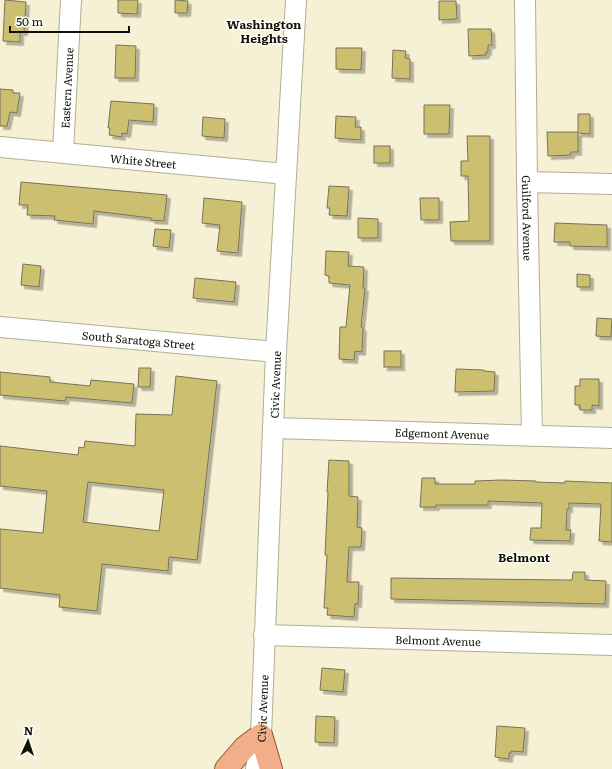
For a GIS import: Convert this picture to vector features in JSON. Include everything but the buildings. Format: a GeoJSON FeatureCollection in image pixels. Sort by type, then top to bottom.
{"type":"FeatureCollection","features":[{"type":"Feature","properties":{"kind":"main road"},"geometry":{"type":"LineString","coordinates":[[226,769],[245,747],[261,735],[271,769]]}},
{"type":"Feature","properties":{"kind":"street","name":"Eastern Avenue"},"geometry":{"type":"LineString","coordinates":[[63,152],[71,0]]}},
{"type":"Feature","properties":{"kind":"street","name":"Civic Avenue"},"geometry":{"type":"LineString","coordinates":[[256,769],[261,735],[276,352],[296,0]]}},
{"type":"Feature","properties":{"kind":"street","name":"Guilford Avenue"},"geometry":{"type":"LineString","coordinates":[[525,0],[532,436]]}},
{"type":"Feature","properties":{"kind":"street","name":"White Street"},"geometry":{"type":"LineString","coordinates":[[0,147],[286,174]]}},
{"type":"Feature","properties":{"kind":"street"},"geometry":{"type":"LineString","coordinates":[[527,182],[612,184]]}},
{"type":"Feature","properties":{"kind":"street","name":"South Saratoga Street"},"geometry":{"type":"LineString","coordinates":[[0,327],[276,352]]}},
{"type":"Feature","properties":{"kind":"street","name":"Edgemont Avenue"},"geometry":{"type":"LineString","coordinates":[[273,428],[612,438]]}},
{"type":"Feature","properties":{"kind":"street","name":"Belmont Avenue"},"geometry":{"type":"LineString","coordinates":[[264,635],[612,645]]}},
{"type":"Feature","properties":{"kind":"district","name":"Washington Heights"},"geometry":{"type":"Point","coordinates":[264,31]}},
{"type":"Feature","properties":{"kind":"district","name":"Belmont"},"geometry":{"type":"Point","coordinates":[524,557]}}]}
